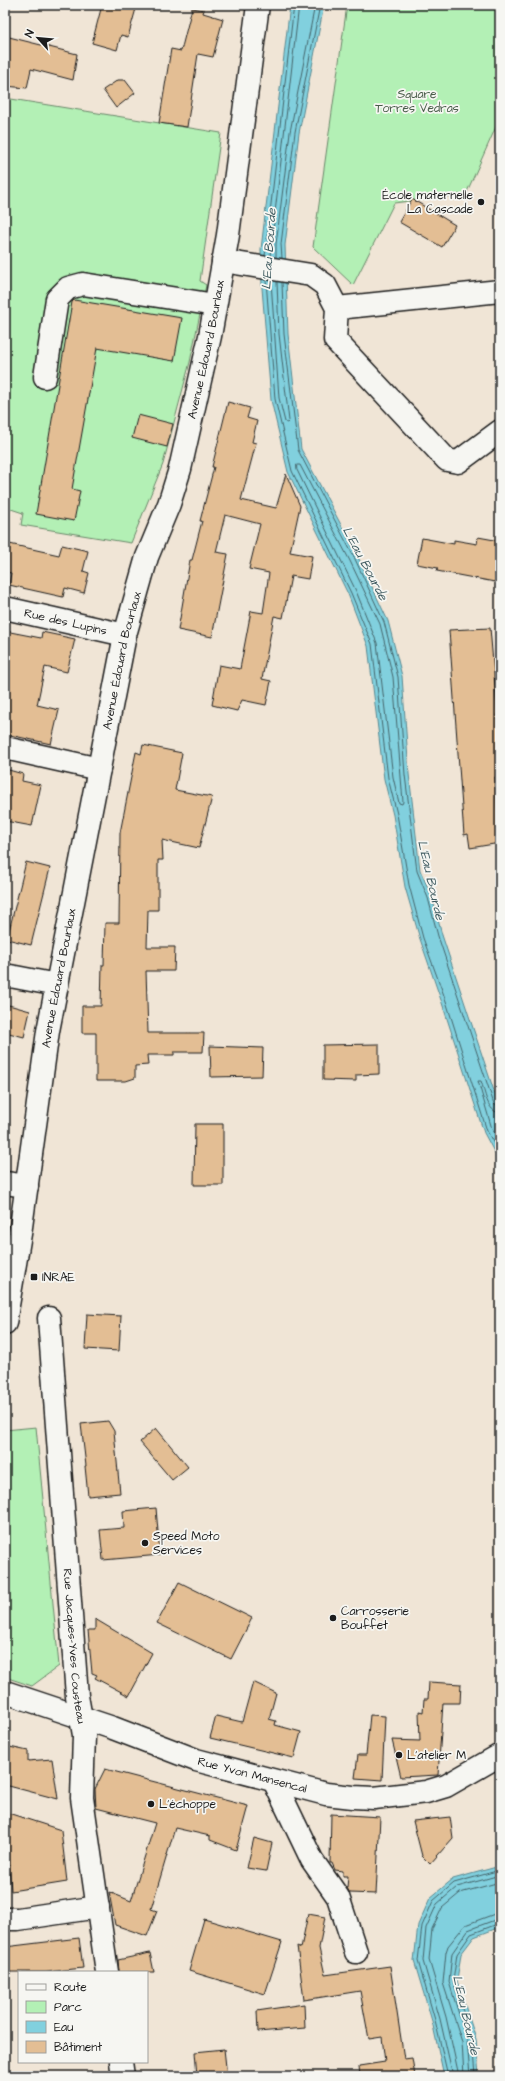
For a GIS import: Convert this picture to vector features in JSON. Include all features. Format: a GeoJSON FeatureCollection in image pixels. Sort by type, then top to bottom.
{"type":"FeatureCollection","features":[{"type":"Feature","properties":{"kind":"street","name":"Avenue Édouard Bourlaux"},"geometry":{"type":"LineString","coordinates":[[5,1323],[27,1186],[48,1031],[125,635],[147,557],[169,504],[180,469],[196,401],[215,305],[223,262],[258,5]]}},
{"type":"Feature","properties":{"kind":"street"},"geometry":{"type":"LineString","coordinates":[[223,262],[311,275],[324,285],[337,308],[335,340],[447,460],[458,462],[500,430]]}},
{"type":"Feature","properties":{"kind":"street"},"geometry":{"type":"LineString","coordinates":[[46,377],[57,299],[68,288],[83,284],[215,305]]}},
{"type":"Feature","properties":{"kind":"street"},"geometry":{"type":"LineString","coordinates":[[337,308],[500,291]]}},
{"type":"Feature","properties":{"kind":"street","name":"Rue des Lupins"},"geometry":{"type":"LineString","coordinates":[[5,608],[125,635]]}},
{"type":"Feature","properties":{"kind":"street"},"geometry":{"type":"LineString","coordinates":[[5,748],[99,769]]}},
{"type":"Feature","properties":{"kind":"street"},"geometry":{"type":"LineString","coordinates":[[5,975],[57,985]]}},
{"type":"Feature","properties":{"kind":"street"},"geometry":{"type":"LineString","coordinates":[[5,1183],[27,1186]]}},
{"type":"Feature","properties":{"kind":"street","name":"Rue Jacques-Yves Cousteau"},"geometry":{"type":"LineString","coordinates":[[49,1318],[78,1696],[84,1735],[82,1798],[107,1971]]}},
{"type":"Feature","properties":{"kind":"street","name":"Rue Yvon Mansencal"},"geometry":{"type":"LineString","coordinates":[[5,1692],[81,1717],[196,1760],[326,1794],[374,1798],[405,1796],[446,1786],[500,1754]]}},
{"type":"Feature","properties":{"kind":"street"},"geometry":{"type":"LineString","coordinates":[[274,1781],[312,1860],[338,1897],[356,1952]]}},
{"type":"Feature","properties":{"kind":"street"},"geometry":{"type":"LineString","coordinates":[[5,1919],[18,1919],[98,1907]]}},
{"type":"Feature","properties":{"kind":"street"},"geometry":{"type":"LineString","coordinates":[[121,2063],[123,2076]]}},
{"type":"Feature","properties":{"kind":"green space","name":"Square Torres Vedras"},"geometry":{"type":"Polygon","coordinates":[[[347,5],[500,5],[500,118],[466,194],[394,203],[353,285],[313,247],[347,5]]]}},
{"type":"Feature","properties":{"kind":"green space"},"geometry":{"type":"Polygon","coordinates":[[[5,98],[221,133],[200,281],[206,285],[190,362],[163,464],[131,543],[21,525],[23,513],[5,507],[5,98]]]}},
{"type":"Feature","properties":{"kind":"green space"},"geometry":{"type":"Polygon","coordinates":[[[36,1427],[59,1666],[32,1686],[5,1677],[5,1430],[36,1427]]]}},
{"type":"Feature","properties":{"kind":"water","name":"L'Eau Bourde"},"geometry":{"type":"Polygon","coordinates":[[[290,5],[324,5],[299,133],[285,245],[288,334],[301,449],[358,557],[388,621],[402,676],[409,774],[420,870],[432,897],[442,935],[500,1109],[500,1163],[484,1133],[420,939],[405,887],[393,815],[384,779],[368,646],[348,594],[288,472],[271,400],[262,288],[261,249],[290,5]]]}},
{"type":"Feature","properties":{"kind":"water","name":"L'Eau Bourde"},"geometry":{"type":"Polygon","coordinates":[[[500,1866],[500,1927],[474,1937],[461,1954],[457,1981],[476,2039],[479,2076],[444,2076],[432,2021],[414,1961],[418,1925],[430,1898],[453,1879],[500,1866]]]}},
{"type":"Feature","properties":{"kind":"building"},"geometry":{"type":"Polygon","coordinates":[[[102,5],[137,5],[128,37],[121,35],[117,50],[92,43],[102,5]]]}},
{"type":"Feature","properties":{"kind":"building"},"geometry":{"type":"Polygon","coordinates":[[[192,8],[204,10],[203,13],[223,19],[213,57],[198,54],[187,127],[159,123],[171,49],[181,51],[192,8]]]}},
{"type":"Feature","properties":{"kind":"building"},"geometry":{"type":"Polygon","coordinates":[[[5,36],[77,54],[73,80],[31,69],[27,88],[5,86],[5,36]]]}},
{"type":"Feature","properties":{"kind":"building"},"geometry":{"type":"Polygon","coordinates":[[[118,80],[125,80],[135,93],[116,108],[103,90],[118,80]]]}},
{"type":"Feature","properties":{"kind":"building"},"geometry":{"type":"Polygon","coordinates":[[[412,199],[455,225],[442,247],[399,222],[412,199]]]}},
{"type":"Feature","properties":{"kind":"building"},"geometry":{"type":"Polygon","coordinates":[[[74,300],[182,318],[174,361],[97,348],[72,489],[80,491],[74,521],[36,514],[72,302],[74,300]]]}},
{"type":"Feature","properties":{"kind":"building"},"geometry":{"type":"Polygon","coordinates":[[[228,402],[250,408],[247,418],[257,421],[252,442],[256,443],[241,500],[276,508],[286,474],[300,506],[290,552],[312,556],[308,579],[291,576],[283,618],[274,616],[262,679],[271,681],[266,705],[242,700],[237,711],[212,705],[219,665],[240,669],[251,611],[263,613],[269,573],[249,569],[260,524],[225,515],[216,552],[228,554],[212,637],[178,630],[190,560],[192,560],[202,521],[200,521],[214,467],[212,467],[228,402]]]}},
{"type":"Feature","properties":{"kind":"building"},"geometry":{"type":"Polygon","coordinates":[[[138,415],[173,424],[167,447],[132,438],[138,415]]]}},
{"type":"Feature","properties":{"kind":"building"},"geometry":{"type":"Polygon","coordinates":[[[478,537],[500,541],[500,583],[437,571],[438,568],[417,564],[422,538],[454,544],[454,540],[477,544],[478,537]]]}},
{"type":"Feature","properties":{"kind":"building"},"geometry":{"type":"Polygon","coordinates":[[[5,543],[59,555],[62,545],[88,551],[83,571],[89,573],[84,593],[65,588],[63,597],[9,585],[11,573],[5,572],[5,543]]]}},
{"type":"Feature","properties":{"kind":"building"},"geometry":{"type":"Polygon","coordinates":[[[490,628],[500,744],[500,776],[495,777],[498,818],[500,818],[500,843],[470,848],[468,834],[464,835],[449,630],[490,628]]]}},
{"type":"Feature","properties":{"kind":"building"},"geometry":{"type":"Polygon","coordinates":[[[5,631],[41,638],[42,632],[75,639],[67,672],[45,667],[37,705],[59,710],[51,744],[5,734],[5,631]]]}},
{"type":"Feature","properties":{"kind":"building"},"geometry":{"type":"Polygon","coordinates":[[[143,745],[182,753],[175,790],[212,797],[199,848],[162,840],[163,860],[158,860],[158,910],[148,910],[147,947],[175,947],[174,971],[146,971],[148,1033],[204,1033],[203,1052],[174,1052],[174,1055],[147,1055],[148,1065],[135,1066],[135,1078],[126,1081],[96,1081],[96,1033],[82,1033],[82,1006],[101,1006],[105,923],[119,923],[120,833],[136,752],[141,754],[143,745]]]}},
{"type":"Feature","properties":{"kind":"building"},"geometry":{"type":"Polygon","coordinates":[[[5,769],[23,774],[22,781],[41,785],[32,826],[5,821],[5,769]]]}},
{"type":"Feature","properties":{"kind":"building"},"geometry":{"type":"Polygon","coordinates":[[[26,862],[50,868],[31,945],[7,939],[26,862]]]}},
{"type":"Feature","properties":{"kind":"building"},"geometry":{"type":"Polygon","coordinates":[[[5,1004],[30,1011],[24,1037],[5,1032],[5,1004]]]}},
{"type":"Feature","properties":{"kind":"building"},"geometry":{"type":"Polygon","coordinates":[[[379,1044],[379,1074],[356,1075],[356,1081],[323,1080],[323,1045],[379,1044]]]}},
{"type":"Feature","properties":{"kind":"building"},"geometry":{"type":"Polygon","coordinates":[[[210,1046],[263,1048],[262,1076],[211,1077],[210,1046]]]}},
{"type":"Feature","properties":{"kind":"building"},"geometry":{"type":"Polygon","coordinates":[[[195,1124],[223,1124],[223,1185],[194,1185],[195,1124]]]}},
{"type":"Feature","properties":{"kind":"building"},"geometry":{"type":"Polygon","coordinates":[[[87,1314],[121,1316],[119,1351],[85,1349],[87,1314]]]}},
{"type":"Feature","properties":{"kind":"building"},"geometry":{"type":"Polygon","coordinates":[[[108,1421],[114,1431],[120,1493],[88,1496],[81,1424],[108,1421]]]}},
{"type":"Feature","properties":{"kind":"building"},"geometry":{"type":"Polygon","coordinates":[[[156,1428],[188,1467],[172,1480],[140,1442],[156,1428]]]}},
{"type":"Feature","properties":{"kind":"building"},"geometry":{"type":"Polygon","coordinates":[[[156,1508],[160,1555],[103,1560],[100,1530],[124,1528],[123,1511],[156,1508]]]}},
{"type":"Feature","properties":{"kind":"building"},"geometry":{"type":"Polygon","coordinates":[[[179,1582],[252,1618],[231,1659],[157,1623],[179,1582]]]}},
{"type":"Feature","properties":{"kind":"building"},"geometry":{"type":"Polygon","coordinates":[[[95,1619],[152,1653],[129,1696],[95,1678],[97,1675],[92,1673],[88,1630],[95,1630],[95,1619]]]}},
{"type":"Feature","properties":{"kind":"building"},"geometry":{"type":"Polygon","coordinates":[[[253,1682],[276,1693],[269,1719],[276,1721],[275,1725],[301,1732],[294,1758],[210,1738],[216,1716],[242,1722],[253,1682]]]}},
{"type":"Feature","properties":{"kind":"building"},"geometry":{"type":"Polygon","coordinates":[[[429,1682],[461,1684],[460,1703],[443,1703],[438,1775],[401,1777],[392,1740],[420,1741],[419,1711],[423,1712],[424,1699],[428,1699],[429,1682]]]}},
{"type":"Feature","properties":{"kind":"building"},"geometry":{"type":"Polygon","coordinates":[[[370,1715],[385,1716],[382,1780],[355,1778],[358,1755],[366,1755],[370,1715]]]}},
{"type":"Feature","properties":{"kind":"building"},"geometry":{"type":"Polygon","coordinates":[[[5,1746],[28,1751],[28,1761],[52,1759],[58,1799],[5,1785],[5,1746]]]}},
{"type":"Feature","properties":{"kind":"building"},"geometry":{"type":"Polygon","coordinates":[[[105,1769],[248,1806],[236,1850],[210,1840],[210,1836],[175,1828],[151,1909],[157,1911],[147,1936],[115,1925],[109,1892],[131,1901],[155,1823],[96,1808],[95,1789],[105,1769]]]}},
{"type":"Feature","properties":{"kind":"building"},"geometry":{"type":"Polygon","coordinates":[[[5,1812],[61,1830],[67,1882],[11,1891],[5,1812]]]}},
{"type":"Feature","properties":{"kind":"building"},"geometry":{"type":"Polygon","coordinates":[[[331,1814],[380,1817],[376,1894],[350,1893],[347,1888],[348,1876],[343,1876],[343,1871],[335,1870],[332,1863],[330,1863],[331,1814]]]}},
{"type":"Feature","properties":{"kind":"building"},"geometry":{"type":"Polygon","coordinates":[[[450,1817],[453,1838],[430,1864],[422,1856],[413,1821],[450,1817]]]}},
{"type":"Feature","properties":{"kind":"building"},"geometry":{"type":"Polygon","coordinates":[[[254,1838],[272,1843],[266,1871],[247,1868],[254,1838]]]}},
{"type":"Feature","properties":{"kind":"building"},"geometry":{"type":"Polygon","coordinates":[[[308,1914],[325,1917],[319,1948],[325,1975],[390,1966],[404,2059],[412,2058],[415,2076],[360,2076],[359,2066],[385,2062],[382,2037],[369,2039],[360,1991],[304,2000],[297,1946],[301,1948],[308,1914]]]}},
{"type":"Feature","properties":{"kind":"building"},"geometry":{"type":"Polygon","coordinates":[[[204,1919],[282,1942],[265,1994],[189,1971],[204,1919]]]}},
{"type":"Feature","properties":{"kind":"building"},"geometry":{"type":"Polygon","coordinates":[[[79,1938],[83,1968],[55,1971],[5,1972],[5,1947],[79,1938]]]}},
{"type":"Feature","properties":{"kind":"building"},"geometry":{"type":"Polygon","coordinates":[[[150,1953],[154,1972],[119,1971],[118,1960],[150,1953]]]}},
{"type":"Feature","properties":{"kind":"building"},"geometry":{"type":"Polygon","coordinates":[[[304,2004],[305,2028],[258,2032],[257,2011],[304,2004]]]}},
{"type":"Feature","properties":{"kind":"building"},"geometry":{"type":"Polygon","coordinates":[[[224,2049],[227,2076],[197,2076],[195,2052],[224,2049]]]}},
{"type":"Feature","properties":{"kind":"place","name":"École maternelle La Cascade"},"geometry":{"type":"Point","coordinates":[481,202]}},
{"type":"Feature","properties":{"kind":"place","name":"INRAE"},"geometry":{"type":"Point","coordinates":[34,1277]}},
{"type":"Feature","properties":{"kind":"place","name":"Speed Moto Services"},"geometry":{"type":"Point","coordinates":[145,1543]}},
{"type":"Feature","properties":{"kind":"place","name":"Carrosserie Bouffet"},"geometry":{"type":"Point","coordinates":[333,1618]}},
{"type":"Feature","properties":{"kind":"place","name":"L'atelier M"},"geometry":{"type":"Point","coordinates":[399,1755]}},
{"type":"Feature","properties":{"kind":"place","name":"L'échoppe"},"geometry":{"type":"Point","coordinates":[151,1804]}}]}
